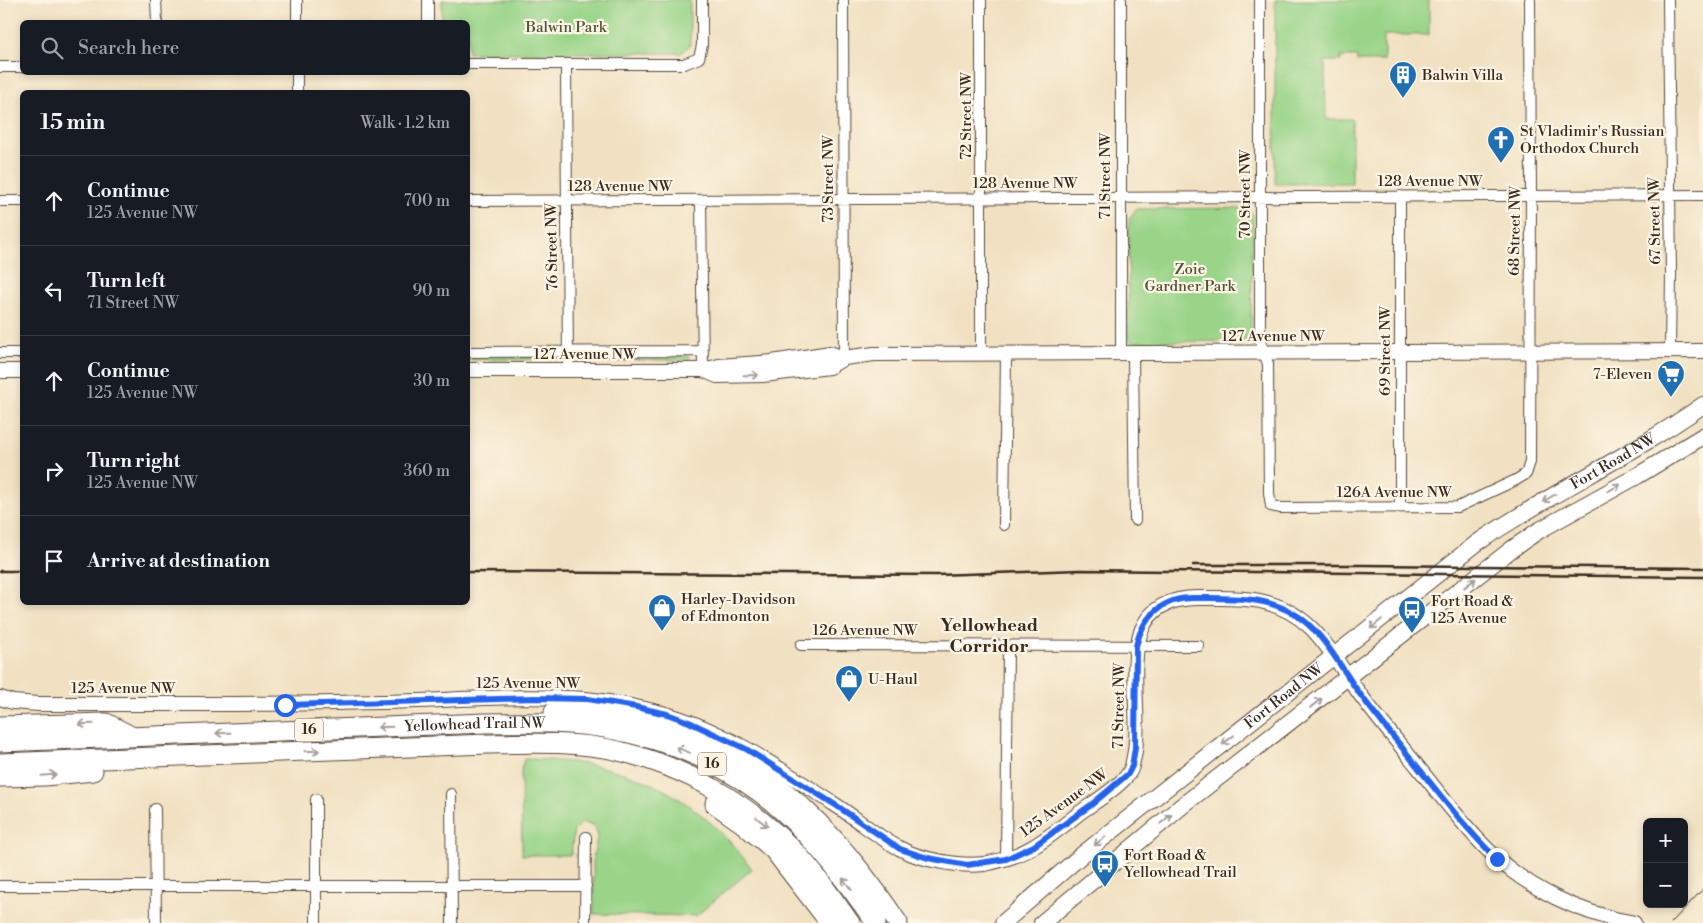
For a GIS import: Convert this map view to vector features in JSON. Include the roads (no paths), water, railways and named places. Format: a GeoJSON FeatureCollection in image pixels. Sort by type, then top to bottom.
{"type":"FeatureCollection","features":[{"type":"Feature","properties":{"kind":"highway"},"geometry":{"type":"LineString","coordinates":[[486,723],[557,712],[594,712],[626,717],[712,744],[755,768],[819,823],[849,855],[898,923]]}},
{"type":"Feature","properties":{"kind":"highway"},"geometry":{"type":"LineString","coordinates":[[0,726],[106,723],[132,737]]}},
{"type":"Feature","properties":{"kind":"highway","name":"Yellowhead Trail NW"},"geometry":{"type":"LineString","coordinates":[[0,742],[486,723],[552,723],[602,728],[656,740],[705,760],[766,797],[786,814],[825,855],[876,923]]}},
{"type":"Feature","properties":{"kind":"highway","name":"Yellowhead Trail NW"},"geometry":{"type":"LineString","coordinates":[[0,763],[487,744],[567,744],[619,751],[661,765],[709,786],[747,810],[783,841],[816,876],[850,923]]}},
{"type":"Feature","properties":{"kind":"highway"},"geometry":{"type":"LineString","coordinates":[[487,744],[617,761],[663,776],[692,790],[742,823],[773,849],[830,923]]}},
{"type":"Feature","properties":{"kind":"highway"},"geometry":{"type":"LineString","coordinates":[[0,778],[45,776],[263,752]]}},
{"type":"Feature","properties":{"kind":"main road","name":"Fort Road NW"},"geometry":{"type":"LineString","coordinates":[[1003,923],[1083,854],[1483,539],[1703,405]]}},
{"type":"Feature","properties":{"kind":"main road","name":"Fort Road NW"},"geometry":{"type":"LineString","coordinates":[[1042,923],[1176,811],[1532,535],[1637,476],[1697,439],[1703,431]]}},
{"type":"Feature","properties":{"kind":"street"},"geometry":{"type":"LineString","coordinates":[[156,0],[157,20]]}},
{"type":"Feature","properties":{"kind":"street"},"geometry":{"type":"LineString","coordinates":[[297,0],[297,20]]}},
{"type":"Feature","properties":{"kind":"street"},"geometry":{"type":"LineString","coordinates":[[428,0],[428,20]]}},
{"type":"Feature","properties":{"kind":"street"},"geometry":{"type":"LineString","coordinates":[[470,64],[684,64],[699,58],[702,45],[702,0]]}},
{"type":"Feature","properties":{"kind":"street","name":"73 Street NW"},"geometry":{"type":"LineString","coordinates":[[843,0],[844,358]]}},
{"type":"Feature","properties":{"kind":"street","name":"72 Street NW"},"geometry":{"type":"LineString","coordinates":[[981,0],[981,353]]}},
{"type":"Feature","properties":{"kind":"street","name":"71 Street NW"},"geometry":{"type":"LineString","coordinates":[[1121,0],[1121,198],[1135,520]]}},
{"type":"Feature","properties":{"kind":"street","name":"70 Street NW"},"geometry":{"type":"LineString","coordinates":[[1260,0],[1260,341],[1268,364],[1269,493],[1272,506]]}},
{"type":"Feature","properties":{"kind":"street","name":"68 Street NW"},"geometry":{"type":"LineString","coordinates":[[1530,0],[1530,462]]}},
{"type":"Feature","properties":{"kind":"street","name":"67 Street NW"},"geometry":{"type":"LineString","coordinates":[[1668,0],[1670,351]]}},
{"type":"Feature","properties":{"kind":"street","name":"76 Street NW"},"geometry":{"type":"LineString","coordinates":[[566,64],[568,370]]}},
{"type":"Feature","properties":{"kind":"street"},"geometry":{"type":"LineString","coordinates":[[0,67],[20,67]]}},
{"type":"Feature","properties":{"kind":"street"},"geometry":{"type":"LineString","coordinates":[[297,75],[297,90]]}},
{"type":"Feature","properties":{"kind":"street","name":"128 Avenue NW"},"geometry":{"type":"LineString","coordinates":[[470,201],[1703,195]]}},
{"type":"Feature","properties":{"kind":"street","name":"69 Street NW"},"geometry":{"type":"LineString","coordinates":[[1400,196],[1400,507]]}},
{"type":"Feature","properties":{"kind":"street"},"geometry":{"type":"LineString","coordinates":[[701,200],[703,370]]}},
{"type":"Feature","properties":{"kind":"street"},"geometry":{"type":"LineString","coordinates":[[0,201],[20,201]]}},
{"type":"Feature","properties":{"kind":"street","name":"127 Avenue NW"},"geometry":{"type":"LineString","coordinates":[[470,352],[703,351]]}},
{"type":"Feature","properties":{"kind":"street","name":"127 Avenue NW"},"geometry":{"type":"LineString","coordinates":[[470,370],[703,370],[717,376],[763,375],[829,367],[844,358],[874,354],[1703,351]]}},
{"type":"Feature","properties":{"kind":"street"},"geometry":{"type":"LineString","coordinates":[[0,353],[20,353]]}},
{"type":"Feature","properties":{"kind":"street"},"geometry":{"type":"LineString","coordinates":[[1004,524],[1006,353]]}},
{"type":"Feature","properties":{"kind":"street"},"geometry":{"type":"LineString","coordinates":[[0,371],[20,371]]}},
{"type":"Feature","properties":{"kind":"street","name":"126A Avenue NW"},"geometry":{"type":"LineString","coordinates":[[1272,506],[1281,508],[1458,507],[1523,477],[1530,462]]}},
{"type":"Feature","properties":{"kind":"street"},"geometry":{"type":"LineString","coordinates":[[1136,646],[1143,624],[1156,610],[1183,598],[1242,598],[1274,604],[1294,614],[1316,632],[1453,810],[1497,859],[1537,887],[1568,903],[1606,917],[1634,923]]}},
{"type":"Feature","properties":{"kind":"street","name":"126 Avenue NW"},"geometry":{"type":"LineString","coordinates":[[801,644],[1199,646]]}},
{"type":"Feature","properties":{"kind":"street"},"geometry":{"type":"LineString","coordinates":[[1006,859],[1008,646]]}},
{"type":"Feature","properties":{"kind":"street","name":"71 Street NW"},"geometry":{"type":"LineString","coordinates":[[1132,766],[1135,748],[1136,646]]}},
{"type":"Feature","properties":{"kind":"street","name":"125 Avenue NW"},"geometry":{"type":"LineString","coordinates":[[0,698],[13,702],[38,704],[285,705],[534,698],[598,700],[667,714],[699,726],[746,749],[837,806],[900,849],[928,858],[967,865],[1006,859],[1034,846],[1122,781],[1132,766]]}},
{"type":"Feature","properties":{"kind":"street"},"geometry":{"type":"LineString","coordinates":[[451,794],[452,923]]}},
{"type":"Feature","properties":{"kind":"street"},"geometry":{"type":"LineString","coordinates":[[316,799],[316,923]]}},
{"type":"Feature","properties":{"kind":"street"},"geometry":{"type":"LineString","coordinates":[[155,809],[156,923]]}},
{"type":"Feature","properties":{"kind":"street"},"geometry":{"type":"LineString","coordinates":[[585,923],[586,837]]}},
{"type":"Feature","properties":{"kind":"street"},"geometry":{"type":"LineString","coordinates":[[0,886],[586,886]]}},
{"type":"Feature","properties":{"kind":"tram line"},"geometry":{"type":"LineString","coordinates":[[1671,923],[1703,889]]}},
{"type":"Feature","properties":{"kind":"railway"},"geometry":{"type":"LineString","coordinates":[[1193,565],[1703,568]]}},
{"type":"Feature","properties":{"kind":"railway"},"geometry":{"type":"LineString","coordinates":[[470,572],[936,575],[1079,570],[1703,577]]}},
{"type":"Feature","properties":{"kind":"railway"},"geometry":{"type":"LineString","coordinates":[[0,571],[20,571]]}},
{"type":"Feature","properties":{"kind":"place","name":"Balwin Villa"},"geometry":{"type":"Point","coordinates":[1403,99]}},
{"type":"Feature","properties":{"kind":"place","name":"St Vladimir's Russian Orthodox Church"},"geometry":{"type":"Point","coordinates":[1501,164]}},
{"type":"Feature","properties":{"kind":"place","name":"7-Eleven"},"geometry":{"type":"Point","coordinates":[1671,398]}},
{"type":"Feature","properties":{"kind":"place","name":"Harley-Davidson of Edmonton"},"geometry":{"type":"Point","coordinates":[662,632]}},
{"type":"Feature","properties":{"kind":"place","name":"Fort Road & 125 Avenue"},"geometry":{"type":"Point","coordinates":[1412,634]}},
{"type":"Feature","properties":{"kind":"place","name":"U-Haul"},"geometry":{"type":"Point","coordinates":[849,703]}},
{"type":"Feature","properties":{"kind":"place","name":"Fort Road & Yellowhead Trail"},"geometry":{"type":"Point","coordinates":[1105,888]}},
{"type":"Feature","properties":{"kind":"district","name":"Yellowhead Corridor"},"geometry":{"type":"Point","coordinates":[989,635]}},
{"type":"Feature","properties":{"kind":"park label","name":"Balwin Park"},"geometry":{"type":"Point","coordinates":[566,27]}},
{"type":"Feature","properties":{"kind":"park label","name":"Zoie Gardner Park"},"geometry":{"type":"Point","coordinates":[1190,278]}}]}
